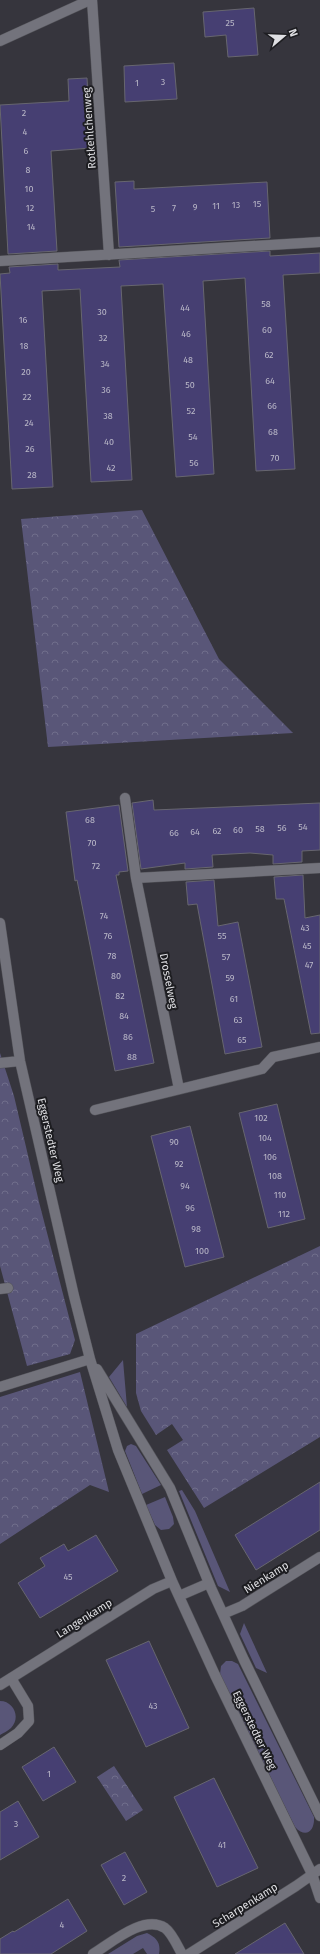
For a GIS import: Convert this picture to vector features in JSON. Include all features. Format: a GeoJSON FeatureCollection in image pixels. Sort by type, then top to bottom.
{"type":"FeatureCollection","features":[{"type":"Feature","properties":{"kind":"street"},"geometry":{"type":"LineString","coordinates":[[0,42],[91,0]]}},
{"type":"Feature","properties":{"kind":"street","name":"Rotkehlchenweg"},"geometry":{"type":"LineString","coordinates":[[91,0],[109,255]]}},
{"type":"Feature","properties":{"kind":"street"},"geometry":{"type":"LineString","coordinates":[[0,261],[320,242]]}},
{"type":"Feature","properties":{"kind":"street","name":"Drosselweg"},"geometry":{"type":"LineString","coordinates":[[125,798],[136,878],[179,1089]]}},
{"type":"Feature","properties":{"kind":"street"},"geometry":{"type":"LineString","coordinates":[[136,878],[320,868]]}},
{"type":"Feature","properties":{"kind":"street","name":"Eggerstedter Weg"},"geometry":{"type":"LineString","coordinates":[[0,923],[20,1061],[74,1296],[90,1359],[118,1450],[172,1580],[215,1675],[316,1871],[320,1898]]}},
{"type":"Feature","properties":{"kind":"street"},"geometry":{"type":"LineString","coordinates":[[95,1110],[262,1069],[273,1057],[320,1047]]}},
{"type":"Feature","properties":{"kind":"street"},"geometry":{"type":"LineString","coordinates":[[0,1063],[20,1061]]}},
{"type":"Feature","properties":{"kind":"street"},"geometry":{"type":"LineString","coordinates":[[0,1387],[90,1359]]}},
{"type":"Feature","properties":{"kind":"street","name":"Eggerstedter Weg"},"geometry":{"type":"LineString","coordinates":[[90,1359],[170,1488],[209,1582],[244,1660],[320,1816]]}},
{"type":"Feature","properties":{"kind":"street","name":"Nienkamp"},"geometry":{"type":"LineString","coordinates":[[223,1614],[242,1606],[320,1557]]}},
{"type":"Feature","properties":{"kind":"street","name":"Langenkamp"},"geometry":{"type":"LineString","coordinates":[[0,1685],[153,1589],[172,1580]]}},
{"type":"Feature","properties":{"kind":"street"},"geometry":{"type":"LineString","coordinates":[[179,1596],[209,1582]]}},
{"type":"Feature","properties":{"kind":"street"},"geometry":{"type":"LineString","coordinates":[[0,1745],[18,1734],[29,1721],[28,1706],[11,1678]]}},
{"type":"Feature","properties":{"kind":"street","name":"Scharpenkamp"},"geometry":{"type":"LineString","coordinates":[[189,1954],[296,1886],[316,1871]]}},
{"type":"Feature","properties":{"kind":"street"},"geometry":{"type":"LineString","coordinates":[[93,1954],[137,1926],[153,1923],[166,1928],[182,1954]]}},
{"type":"Feature","properties":{"kind":"green space"},"geometry":{"type":"Polygon","coordinates":[[[142,510],[219,659],[293,733],[48,747],[21,519],[142,510]]]}},
{"type":"Feature","properties":{"kind":"green space"},"geometry":{"type":"Polygon","coordinates":[[[0,1053],[14,1096],[39,1202],[75,1340],[70,1354],[27,1366],[0,1266],[0,1053]]]}},
{"type":"Feature","properties":{"kind":"green space"},"geometry":{"type":"Polygon","coordinates":[[[320,1246],[320,1437],[204,1508],[167,1450],[183,1440],[172,1424],[156,1435],[141,1411],[136,1393],[136,1334],[320,1246]]]}},
{"type":"Feature","properties":{"kind":"green space"},"geometry":{"type":"Polygon","coordinates":[[[123,1360],[127,1407],[109,1377],[123,1360]]]}},
{"type":"Feature","properties":{"kind":"green space"},"geometry":{"type":"Polygon","coordinates":[[[80,1372],[109,1492],[90,1485],[0,1544],[0,1397],[80,1372]]]}},
{"type":"Feature","properties":{"kind":"green space"},"geometry":{"type":"Polygon","coordinates":[[[131,1444],[136,1446],[161,1485],[142,1494],[125,1451],[127,1446],[131,1444]]]}},
{"type":"Feature","properties":{"kind":"green space"},"geometry":{"type":"Polygon","coordinates":[[[182,1490],[195,1511],[230,1592],[218,1586],[179,1491],[182,1490]]]}},
{"type":"Feature","properties":{"kind":"green space"},"geometry":{"type":"Polygon","coordinates":[[[165,1497],[173,1517],[174,1524],[169,1529],[161,1530],[155,1525],[146,1505],[165,1497]]]}},
{"type":"Feature","properties":{"kind":"green space"},"geometry":{"type":"Polygon","coordinates":[[[244,1623],[267,1673],[256,1668],[240,1634],[244,1623]]]}},
{"type":"Feature","properties":{"kind":"green space"},"geometry":{"type":"Polygon","coordinates":[[[226,1661],[232,1661],[238,1664],[314,1817],[313,1826],[309,1832],[306,1833],[299,1831],[295,1827],[220,1674],[221,1666],[226,1661]]]}},
{"type":"Feature","properties":{"kind":"green space"},"geometry":{"type":"Polygon","coordinates":[[[0,1701],[9,1704],[16,1715],[14,1724],[11,1728],[0,1735],[0,1701]]]}},
{"type":"Feature","properties":{"kind":"green space"},"geometry":{"type":"Polygon","coordinates":[[[114,1766],[143,1810],[126,1821],[97,1777],[114,1766]]]}},
{"type":"Feature","properties":{"kind":"green space"},"geometry":{"type":"Polygon","coordinates":[[[147,1933],[158,1941],[159,1954],[147,1954],[143,1948],[133,1954],[108,1954],[137,1936],[147,1933]]]}},
{"type":"Feature","properties":{"kind":"building"},"geometry":{"type":"Polygon","coordinates":[[[254,8],[258,55],[228,57],[226,35],[205,37],[203,12],[254,8]]]}},
{"type":"Feature","properties":{"kind":"building"},"geometry":{"type":"Polygon","coordinates":[[[174,63],[177,99],[125,102],[124,66],[174,63]]]}},
{"type":"Feature","properties":{"kind":"building"},"geometry":{"type":"Polygon","coordinates":[[[87,78],[91,148],[51,151],[57,251],[8,254],[0,105],[69,101],[68,79],[87,78]]]}},
{"type":"Feature","properties":{"kind":"building"},"geometry":{"type":"Polygon","coordinates":[[[134,181],[134,189],[267,182],[270,238],[119,247],[115,182],[134,181]]]}},
{"type":"Feature","properties":{"kind":"building"},"geometry":{"type":"Polygon","coordinates":[[[270,251],[270,256],[320,253],[320,273],[283,275],[295,469],[256,471],[245,278],[203,281],[214,474],[176,477],[163,284],[121,286],[132,480],[91,482],[80,289],[42,291],[53,487],[12,489],[0,274],[10,273],[9,267],[58,264],[58,270],[120,267],[119,260],[270,251]]]}},
{"type":"Feature","properties":{"kind":"building"},"geometry":{"type":"Polygon","coordinates":[[[153,800],[154,810],[320,803],[320,850],[302,851],[302,862],[273,864],[273,855],[250,853],[212,855],[213,867],[185,869],[185,863],[141,869],[132,803],[153,800]]]}},
{"type":"Feature","properties":{"kind":"building"},"geometry":{"type":"Polygon","coordinates":[[[119,805],[128,871],[119,872],[119,875],[116,875],[154,1063],[115,1071],[77,880],[75,881],[66,812],[119,805]]]}},
{"type":"Feature","properties":{"kind":"building"},"geometry":{"type":"Polygon","coordinates":[[[303,875],[305,918],[320,915],[320,1033],[311,1034],[284,899],[276,899],[274,877],[303,875]]]}},
{"type":"Feature","properties":{"kind":"building"},"geometry":{"type":"Polygon","coordinates":[[[214,880],[218,926],[238,922],[262,1047],[225,1054],[197,904],[188,905],[186,882],[214,880]]]}},
{"type":"Feature","properties":{"kind":"building"},"geometry":{"type":"Polygon","coordinates":[[[277,1104],[305,1219],[268,1228],[239,1113],[277,1104]]]}},
{"type":"Feature","properties":{"kind":"building"},"geometry":{"type":"Polygon","coordinates":[[[190,1126],[224,1257],[185,1267],[151,1136],[190,1126]]]}},
{"type":"Feature","properties":{"kind":"building"},"geometry":{"type":"Polygon","coordinates":[[[320,1482],[320,1530],[256,1570],[235,1535],[320,1482]]]}},
{"type":"Feature","properties":{"kind":"building"},"geometry":{"type":"Polygon","coordinates":[[[96,1535],[118,1571],[40,1618],[18,1583],[45,1566],[40,1558],[64,1544],[68,1551],[96,1535]]]}},
{"type":"Feature","properties":{"kind":"building"},"geometry":{"type":"Polygon","coordinates":[[[149,1641],[189,1728],[146,1747],[106,1660],[149,1641]]]}},
{"type":"Feature","properties":{"kind":"building"},"geometry":{"type":"Polygon","coordinates":[[[54,1747],[76,1782],[43,1801],[22,1767],[54,1747]]]}},
{"type":"Feature","properties":{"kind":"building"},"geometry":{"type":"Polygon","coordinates":[[[214,1778],[258,1868],[217,1887],[174,1797],[214,1778]]]}},
{"type":"Feature","properties":{"kind":"building"},"geometry":{"type":"Polygon","coordinates":[[[18,1801],[39,1837],[0,1860],[0,1812],[18,1801]]]}},
{"type":"Feature","properties":{"kind":"building"},"geometry":{"type":"Polygon","coordinates":[[[125,1852],[147,1892],[124,1905],[101,1865],[125,1852]]]}},
{"type":"Feature","properties":{"kind":"building"},"geometry":{"type":"Polygon","coordinates":[[[68,1899],[87,1931],[51,1954],[0,1954],[0,1939],[68,1899]]]}},
{"type":"Feature","properties":{"kind":"building"},"geometry":{"type":"Polygon","coordinates":[[[285,1923],[304,1954],[235,1954],[285,1923]]]}}]}
